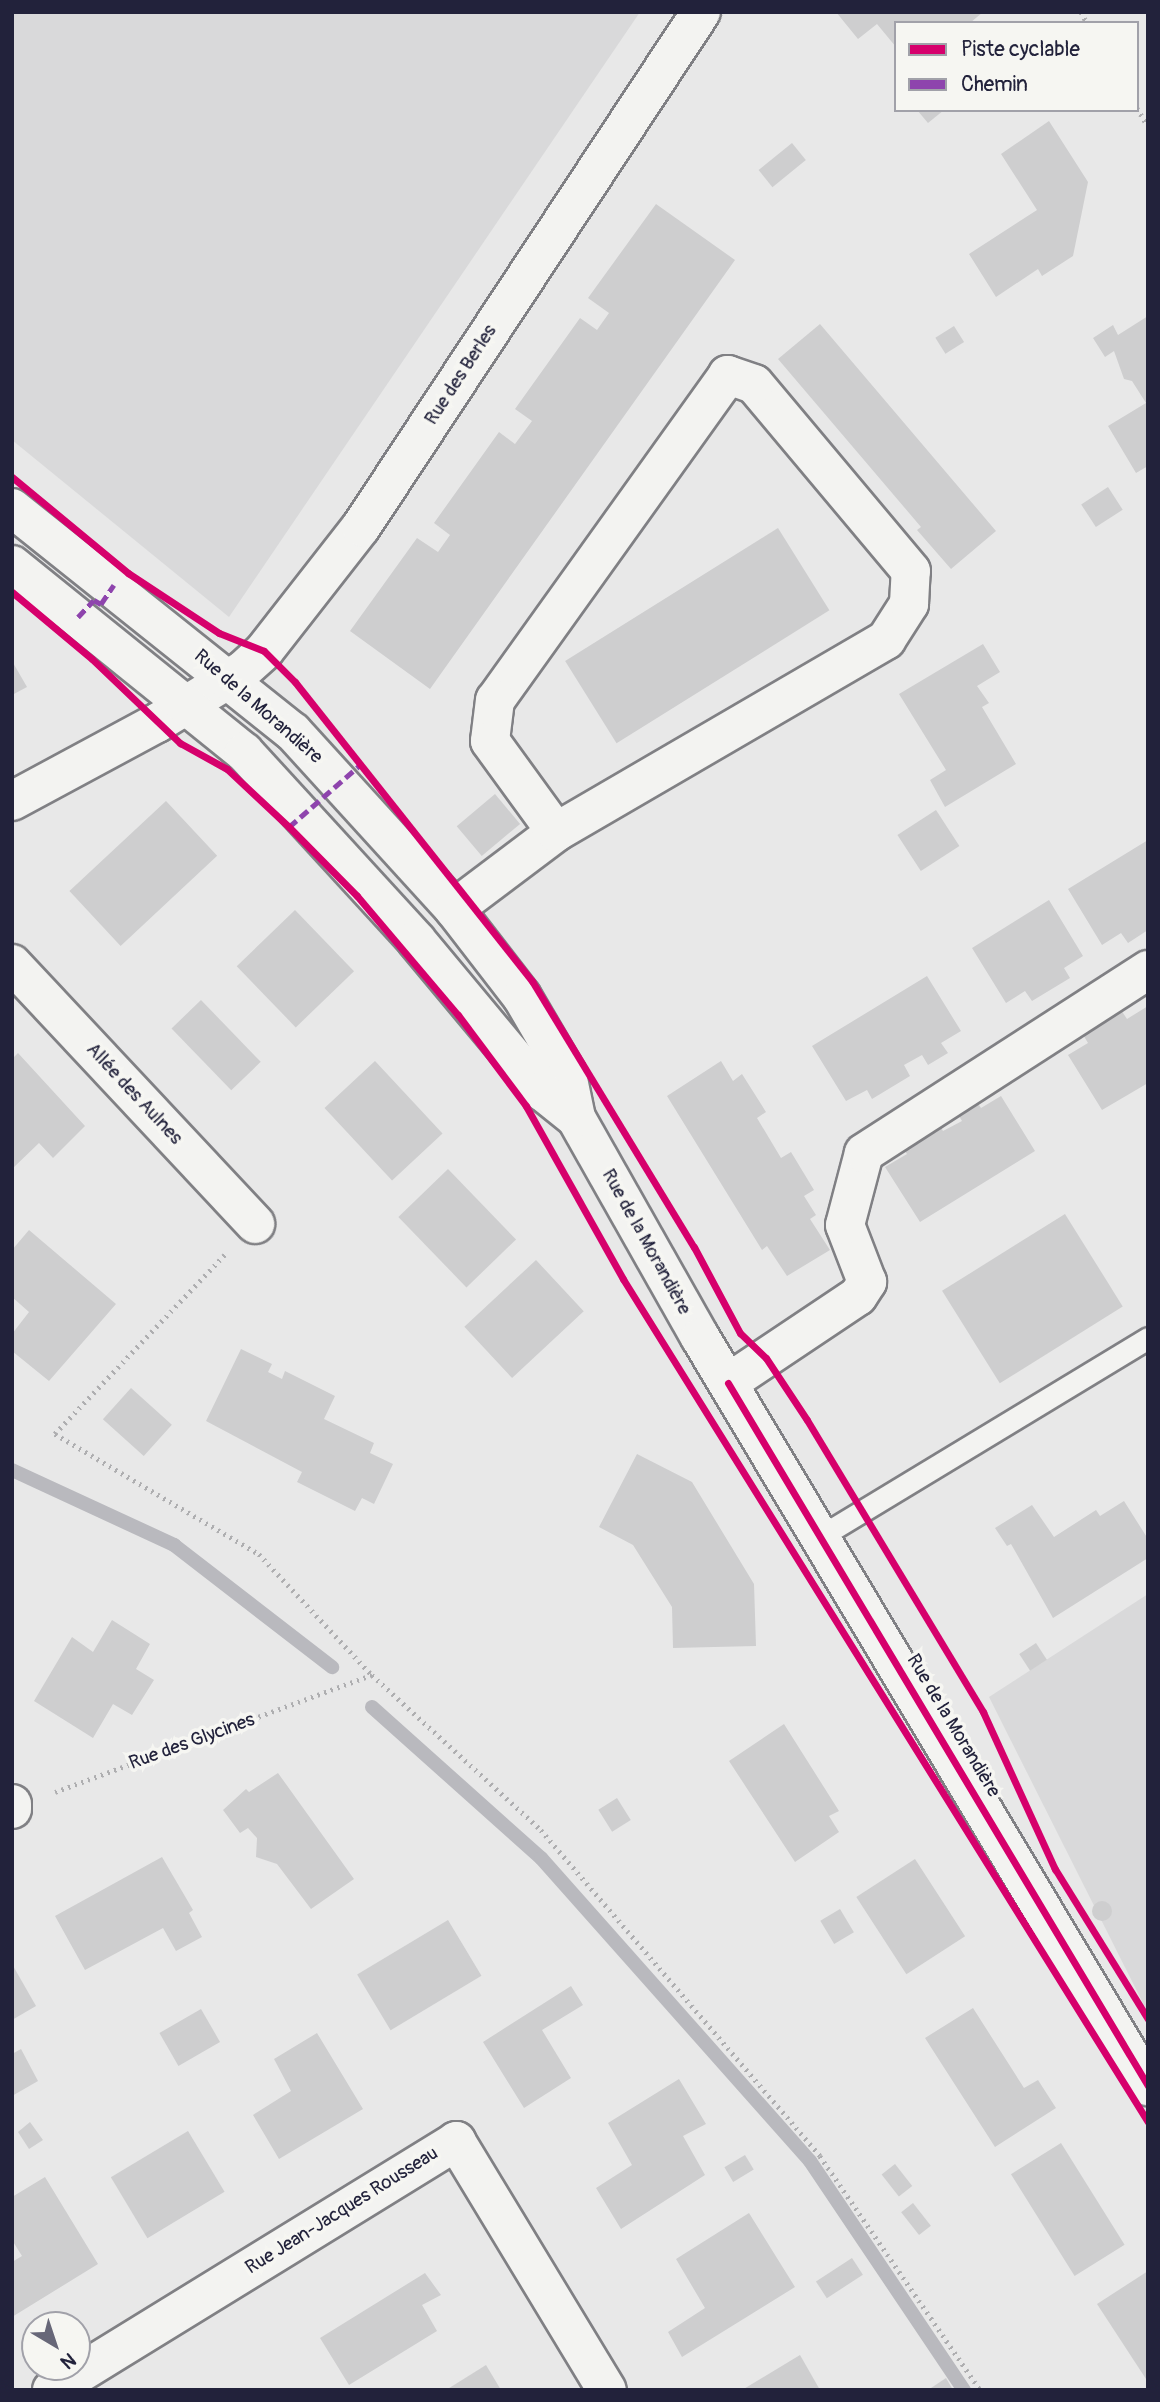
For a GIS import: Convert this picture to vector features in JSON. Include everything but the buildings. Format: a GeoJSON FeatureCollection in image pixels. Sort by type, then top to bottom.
{"type":"FeatureCollection","features":[{"type":"Feature","properties":{"kind":"street","name":"Rue des Berles"},"geometry":{"type":"LineString","coordinates":[[186,706],[228,680],[264,651],[361,527],[701,12]]}},
{"type":"Feature","properties":{"kind":"street"},"geometry":{"type":"LineString","coordinates":[[454,909],[556,832],[886,640],[909,604],[911,571],[754,384],[728,375],[495,700],[490,741],[556,832]]}},
{"type":"Feature","properties":{"kind":"street","name":"Rue de la Morandière"},"geometry":{"type":"LineString","coordinates":[[12,508],[293,732],[343,782],[454,909],[528,1008],[567,1074],[576,1118],[728,1384],[1148,2086]]}},
{"type":"Feature","properties":{"kind":"street","name":"Rue de la Morandière"},"geometry":{"type":"LineString","coordinates":[[12,565],[244,752],[304,814],[542,1091],[576,1118]]}},
{"type":"Feature","properties":{"kind":"street"},"geometry":{"type":"LineString","coordinates":[[12,801],[186,706]]}},
{"type":"Feature","properties":{"kind":"street","name":"Allée des Aulnes"},"geometry":{"type":"LineString","coordinates":[[12,964],[255,1224]]}},
{"type":"Feature","properties":{"kind":"street"},"geometry":{"type":"LineString","coordinates":[[728,1384],[858,1296],[867,1282],[845,1225],[864,1153],[1148,970]]}},
{"type":"Feature","properties":{"kind":"street","name":"Rue Jean-Jacques Rousseau"},"geometry":{"type":"LineString","coordinates":[[52,2390],[456,2141],[607,2390]]}},
{"type":"Feature","properties":{"kind":"lane"},"geometry":{"type":"LineString","coordinates":[[821,1536],[1148,1338]]}},
{"type":"Feature","properties":{"kind":"path"},"geometry":{"type":"LineString","coordinates":[[255,1224],[55,1434],[259,1554],[372,1675],[541,1830],[811,2145],[980,2390]]}},
{"type":"Feature","properties":{"kind":"shaded area"},"geometry":{"type":"Polygon","coordinates":[[[12,12],[640,12],[229,617],[12,440],[12,12]]]}},
{"type":"Feature","properties":{"kind":"shaded area"},"geometry":{"type":"Polygon","coordinates":[[[1148,1594],[1148,2013],[989,1697],[1148,1594]]]}},
{"type":"Feature","properties":{"kind":"waterway"},"geometry":{"type":"LineString","coordinates":[[12,1470],[174,1545],[332,1667]]}},
{"type":"Feature","properties":{"kind":"waterway"},"geometry":{"type":"LineString","coordinates":[[372,1707],[541,1858],[810,2161],[964,2390]]}},
{"type":"Feature","properties":{"kind":"marked path"},"geometry":{"type":"LineString","coordinates":[[78,617],[94,600],[101,604],[114,585]]}},
{"type":"Feature","properties":{"kind":"marked path"},"geometry":{"type":"LineString","coordinates":[[289,827],[360,765]]}},
{"type":"Feature","properties":{"kind":"cycle path"},"geometry":{"type":"LineString","coordinates":[[12,477],[128,573],[219,633],[264,651],[295,682],[532,981],[694,1247],[740,1333],[766,1358],[807,1420],[983,1712],[1055,1869],[1148,2019]]}},
{"type":"Feature","properties":{"kind":"cycle path"},"geometry":{"type":"LineString","coordinates":[[12,592],[92,659],[180,743],[227,769],[289,827],[357,896],[458,1015],[526,1106],[623,1279],[1148,2122]]}},
{"type":"Feature","properties":{"kind":"cycle path"},"geometry":{"type":"LineString","coordinates":[[728,1383],[1148,2086]]}}]}
